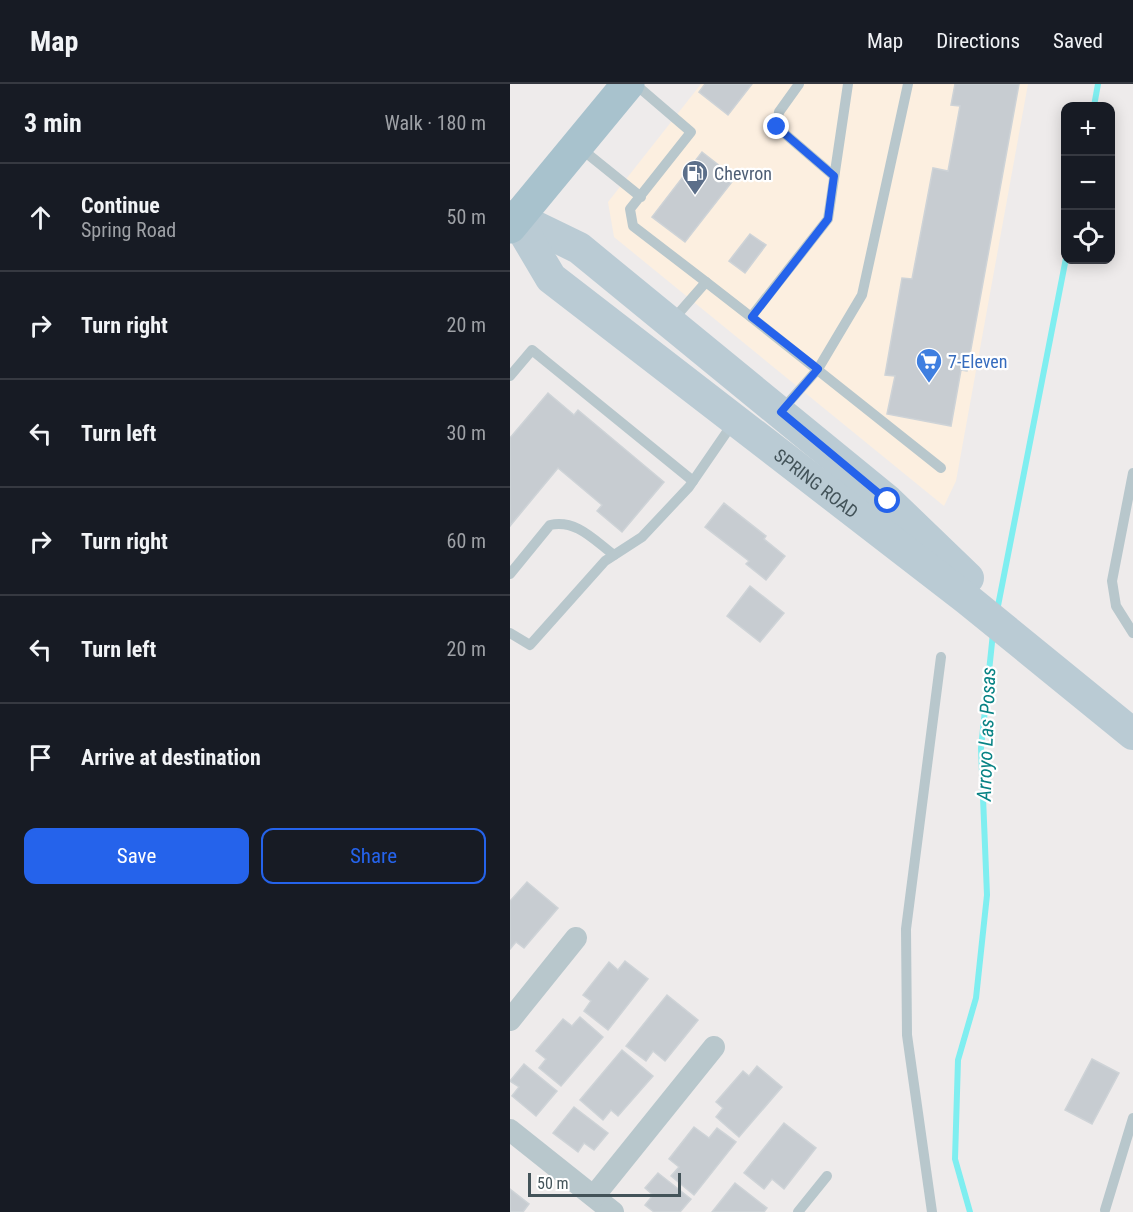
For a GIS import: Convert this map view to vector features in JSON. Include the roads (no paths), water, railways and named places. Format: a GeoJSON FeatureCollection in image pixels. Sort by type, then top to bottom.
{"type":"FeatureCollection","features":[{"type":"Feature","properties":{"kind":"main road"},"geometry":{"type":"LineString","coordinates":[[512,220],[628,84]]}},
{"type":"Feature","properties":{"kind":"main road","name":"SPRING ROAD"},"geometry":{"type":"LineString","coordinates":[[512,220],[579,248],[671,322],[888,501],[967,588]]}},
{"type":"Feature","properties":{"kind":"main road","name":"SPRING ROAD"},"geometry":{"type":"LineString","coordinates":[[512,220],[551,279],[735,421],[967,588],[1075,676],[1133,734]]}},
{"type":"Feature","properties":{"kind":"main road","name":"SPRING ROAD"},"geometry":{"type":"LineString","coordinates":[[1075,676],[1133,713]]}},
{"type":"Feature","properties":{"kind":"street"},"geometry":{"type":"LineString","coordinates":[[510,1020],[576,938]]}},
{"type":"Feature","properties":{"kind":"street"},"geometry":{"type":"LineString","coordinates":[[594,1196],[714,1047]]}},
{"type":"Feature","properties":{"kind":"street"},"geometry":{"type":"LineString","coordinates":[[510,1130],[613,1212]]}},
{"type":"Feature","properties":{"kind":"lane"},"geometry":{"type":"LineString","coordinates":[[635,84],[691,132],[630,209],[633,226],[752,317],[941,468]]}},
{"type":"Feature","properties":{"kind":"lane"},"geometry":{"type":"LineString","coordinates":[[800,84],[779,112],[777,127],[834,176]]}},
{"type":"Feature","properties":{"kind":"lane"},"geometry":{"type":"LineString","coordinates":[[752,317],[828,219],[847,84]]}},
{"type":"Feature","properties":{"kind":"lane"},"geometry":{"type":"LineString","coordinates":[[781,412],[818,369],[862,295],[908,84]]}},
{"type":"Feature","properties":{"kind":"lane"},"geometry":{"type":"LineString","coordinates":[[576,146],[641,197]]}},
{"type":"Feature","properties":{"kind":"lane"},"geometry":{"type":"LineString","coordinates":[[671,322],[706,282]]}},
{"type":"Feature","properties":{"kind":"lane"},"geometry":{"type":"LineString","coordinates":[[510,376],[532,350],[693,481]]}},
{"type":"Feature","properties":{"kind":"lane"},"geometry":{"type":"LineString","coordinates":[[510,633],[530,645],[605,561],[642,537],[693,481],[735,421]]}},
{"type":"Feature","properties":{"kind":"lane"},"geometry":{"type":"LineString","coordinates":[[1133,473],[1112,581],[1116,606],[1133,633]]}},
{"type":"Feature","properties":{"kind":"lane"},"geometry":{"type":"LineString","coordinates":[[510,574],[550,525],[560,522],[577,527],[614,555]]}},
{"type":"Feature","properties":{"kind":"lane"},"geometry":{"type":"LineString","coordinates":[[932,1212],[907,1035],[906,929],[941,657]]}},
{"type":"Feature","properties":{"kind":"lane"},"geometry":{"type":"LineString","coordinates":[[1105,1210],[1133,1118]]}},
{"type":"Feature","properties":{"kind":"lane"},"geometry":{"type":"LineString","coordinates":[[798,1212],[827,1176]]}},
{"type":"Feature","properties":{"kind":"waterway","name":"Arroyo Las Posas"},"geometry":{"type":"LineString","coordinates":[[1095,102],[1098,84]]}},
{"type":"Feature","properties":{"kind":"waterway","name":"Arroyo Las Posas"},"geometry":{"type":"LineString","coordinates":[[997,611],[1065,264]]}},
{"type":"Feature","properties":{"kind":"waterway","name":"Arroyo Las Posas"},"geometry":{"type":"LineString","coordinates":[[970,1212],[955,1159],[958,1060],[976,998],[987,895],[981,748],[993,633]]}},
{"type":"Feature","properties":{"kind":"place","name":"Chevron"},"geometry":{"type":"Point","coordinates":[695,196]}},
{"type":"Feature","properties":{"kind":"place","name":"7-Eleven"},"geometry":{"type":"Point","coordinates":[929,384]}}]}
